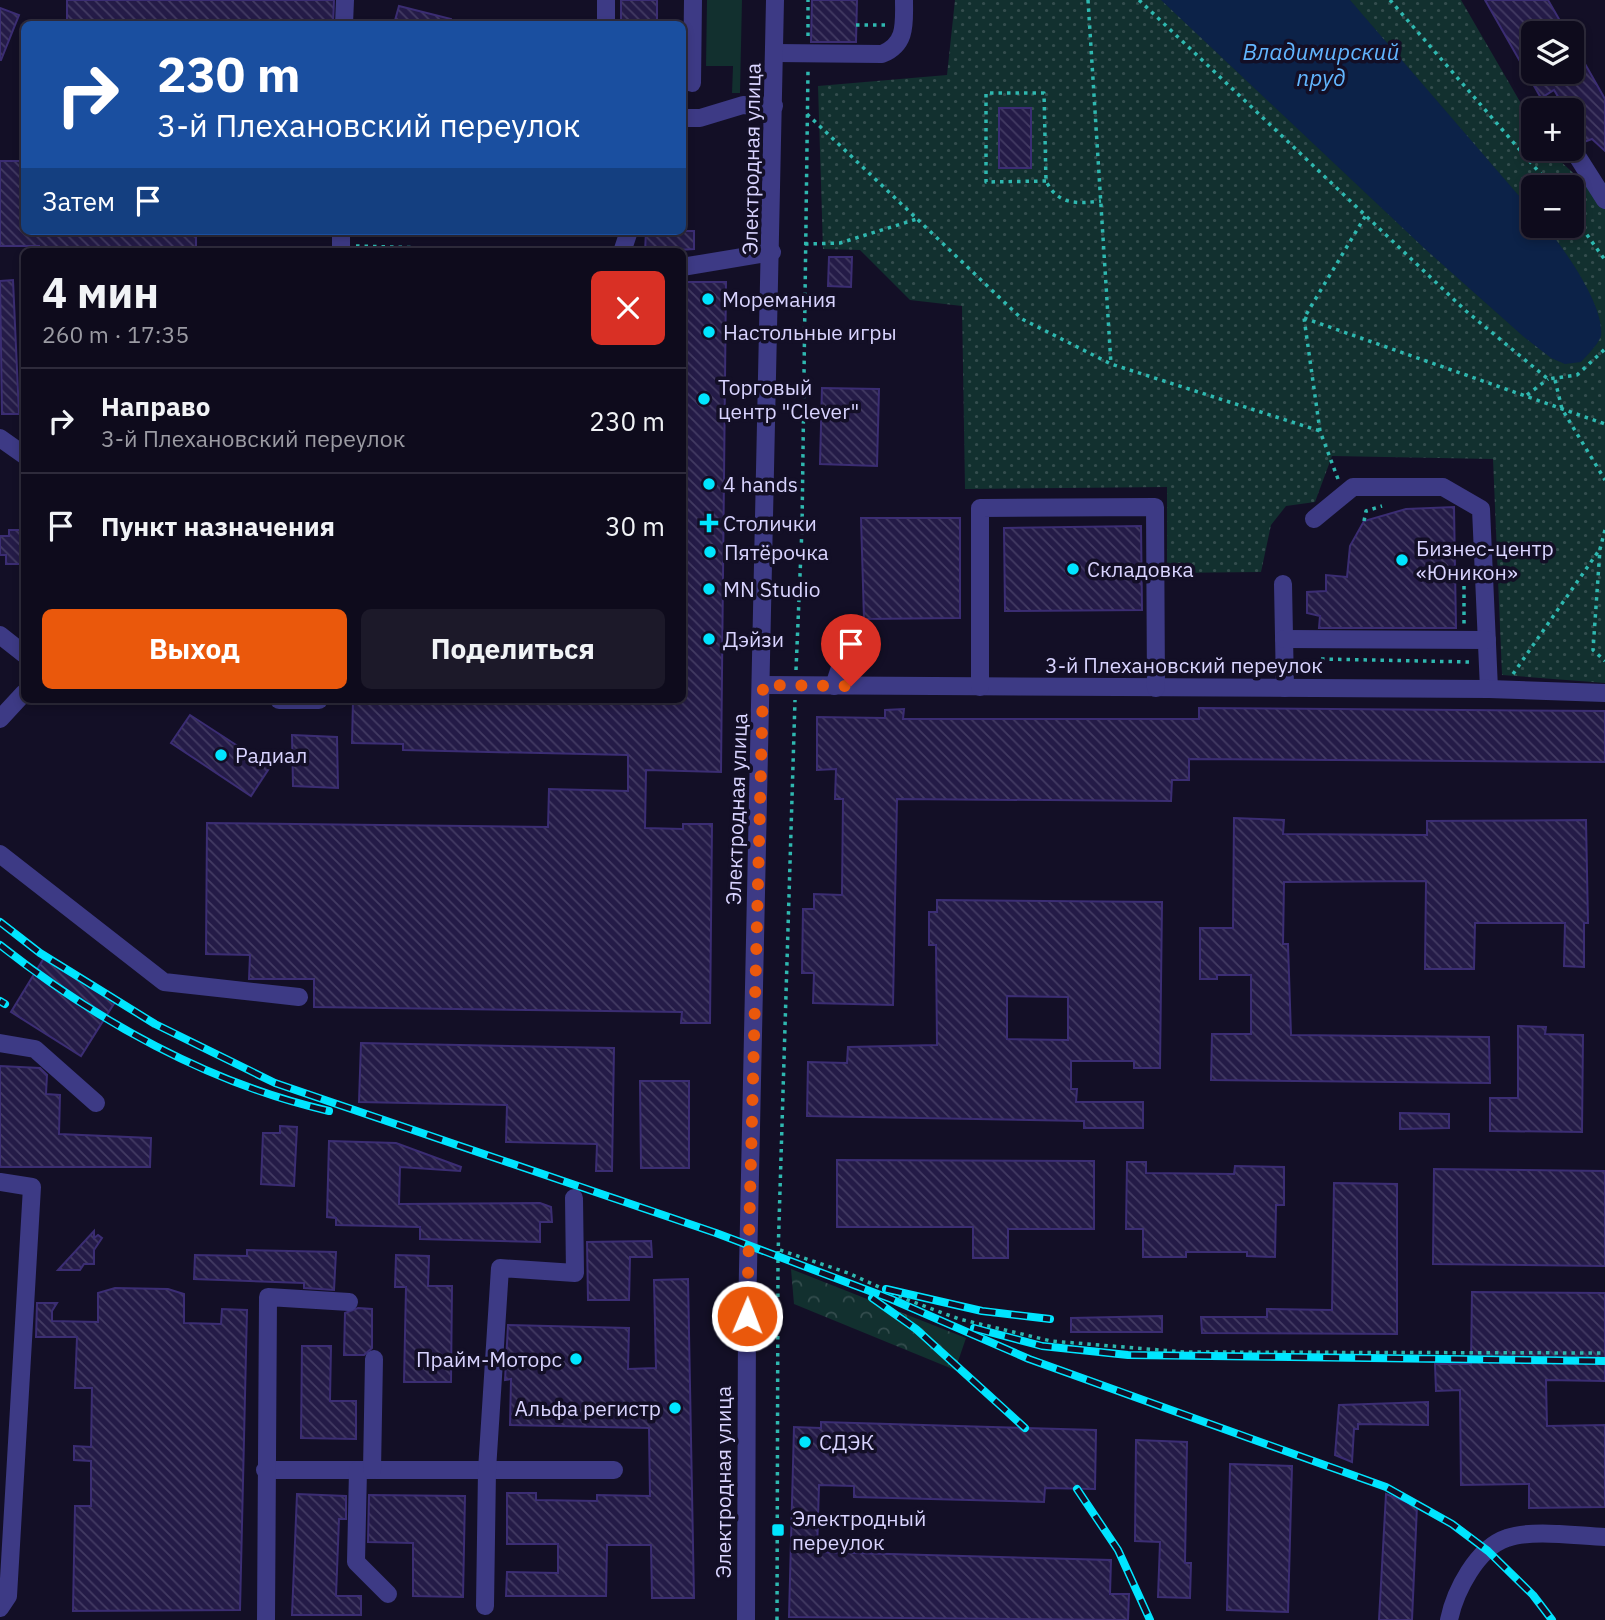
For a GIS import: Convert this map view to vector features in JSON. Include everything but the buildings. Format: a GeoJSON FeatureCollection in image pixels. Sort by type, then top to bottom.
{"type":"FeatureCollection","features":[{"type":"Feature","properties":{"kind":"street"},"geometry":{"type":"LineString","coordinates":[[344,21],[345,0]]}},
{"type":"Feature","properties":{"kind":"street"},"geometry":{"type":"LineString","coordinates":[[606,0],[606,21]]}},
{"type":"Feature","properties":{"kind":"street"},"geometry":{"type":"LineString","coordinates":[[692,83],[693,0]]}},
{"type":"Feature","properties":{"kind":"street","name":"Электродная улица"},"geometry":{"type":"LineString","coordinates":[[746,1620],[747,1280],[763,685],[775,0]]}},
{"type":"Feature","properties":{"kind":"street"},"geometry":{"type":"LineString","coordinates":[[775,53],[882,54],[898,45],[904,25],[904,0]]}},
{"type":"Feature","properties":{"kind":"street"},"geometry":{"type":"LineString","coordinates":[[686,118],[700,118],[743,105],[774,106]]}},
{"type":"Feature","properties":{"kind":"street"},"geometry":{"type":"LineString","coordinates":[[1580,161],[1605,200]]}},
{"type":"Feature","properties":{"kind":"street"},"geometry":{"type":"LineString","coordinates":[[686,266],[772,252]]}},
{"type":"Feature","properties":{"kind":"street"},"geometry":{"type":"LineString","coordinates":[[0,438],[21,453]]}},
{"type":"Feature","properties":{"kind":"street"},"geometry":{"type":"LineString","coordinates":[[1314,520],[1353,486],[1443,486],[1481,509],[1489,677]]}},
{"type":"Feature","properties":{"kind":"street"},"geometry":{"type":"LineString","coordinates":[[980,687],[980,508],[1155,507],[1156,688]]}},
{"type":"Feature","properties":{"kind":"street"},"geometry":{"type":"LineString","coordinates":[[1283,584],[1284,688]]}},
{"type":"Feature","properties":{"kind":"street"},"geometry":{"type":"LineString","coordinates":[[834,686],[854,624]]}},
{"type":"Feature","properties":{"kind":"street"},"geometry":{"type":"LineString","coordinates":[[0,635],[21,652]]}},
{"type":"Feature","properties":{"kind":"street"},"geometry":{"type":"LineString","coordinates":[[1284,639],[1487,640]]}},
{"type":"Feature","properties":{"kind":"street","name":"3-й Плехановский переулок"},"geometry":{"type":"LineString","coordinates":[[763,685],[1284,688],[1489,677],[1605,693]]}},
{"type":"Feature","properties":{"kind":"street"},"geometry":{"type":"LineString","coordinates":[[0,719],[21,695]]}},
{"type":"Feature","properties":{"kind":"street"},"geometry":{"type":"LineString","coordinates":[[0,854],[164,982],[299,997]]}},
{"type":"Feature","properties":{"kind":"street"},"geometry":{"type":"LineString","coordinates":[[0,1043],[35,1049],[96,1103]]}},
{"type":"Feature","properties":{"kind":"street"},"geometry":{"type":"LineString","coordinates":[[0,1182],[32,1187],[7,1492],[8,1596],[0,1608]]}},
{"type":"Feature","properties":{"kind":"street"},"geometry":{"type":"LineString","coordinates":[[485,1606],[487,1470],[500,1268],[575,1273],[574,1198]]}},
{"type":"Feature","properties":{"kind":"street"},"geometry":{"type":"LineString","coordinates":[[266,1620],[268,1297],[349,1302]]}},
{"type":"Feature","properties":{"kind":"street"},"geometry":{"type":"LineString","coordinates":[[374,1359],[356,1562],[388,1594]]}},
{"type":"Feature","properties":{"kind":"street"},"geometry":{"type":"LineString","coordinates":[[265,1470],[614,1470]]}},
{"type":"Feature","properties":{"kind":"street"},"geometry":{"type":"LineString","coordinates":[[1449,1620],[1466,1578],[1497,1543],[1521,1535],[1605,1536]]}},
{"type":"Feature","properties":{"kind":"path"},"geometry":{"type":"LineString","coordinates":[[796,673],[802,521],[808,0]]}},
{"type":"Feature","properties":{"kind":"path"},"geometry":{"type":"LineString","coordinates":[[1088,0],[1111,364]]}},
{"type":"Feature","properties":{"kind":"path"},"geometry":{"type":"LineString","coordinates":[[1139,0],[1466,311],[1548,379],[1577,375],[1605,349]]}},
{"type":"Feature","properties":{"kind":"path"},"geometry":{"type":"LineString","coordinates":[[1390,0],[1542,175]]}},
{"type":"Feature","properties":{"kind":"path"},"geometry":{"type":"LineString","coordinates":[[856,25],[904,25]]}},
{"type":"Feature","properties":{"kind":"path"},"geometry":{"type":"LineString","coordinates":[[1046,181],[986,182],[986,93],[1044,93],[1046,181],[1052,194],[1069,203],[1101,201]]}},
{"type":"Feature","properties":{"kind":"path"},"geometry":{"type":"LineString","coordinates":[[807,114],[1022,319],[1111,364],[1320,431]]}},
{"type":"Feature","properties":{"kind":"path"},"geometry":{"type":"LineString","coordinates":[[1344,494],[1320,431],[1304,318],[1366,215]]}},
{"type":"Feature","properties":{"kind":"path"},"geometry":{"type":"LineString","coordinates":[[805,244],[840,243],[917,219]]}},
{"type":"Feature","properties":{"kind":"path"},"geometry":{"type":"LineString","coordinates":[[1584,231],[1605,260]]}},
{"type":"Feature","properties":{"kind":"path"},"geometry":{"type":"LineString","coordinates":[[351,248],[425,248]]}},
{"type":"Feature","properties":{"kind":"path"},"geometry":{"type":"LineString","coordinates":[[1304,318],[1605,424]]}},
{"type":"Feature","properties":{"kind":"path"},"geometry":{"type":"LineString","coordinates":[[1527,396],[1548,379]]}},
{"type":"Feature","properties":{"kind":"path"},"geometry":{"type":"LineString","coordinates":[[1555,380],[1562,409],[1605,481]]}},
{"type":"Feature","properties":{"kind":"path"},"geometry":{"type":"LineString","coordinates":[[1364,521],[1366,511],[1388,504]]}},
{"type":"Feature","properties":{"kind":"path"},"geometry":{"type":"LineString","coordinates":[[1605,530],[1600,550],[1593,650],[1605,661]]}},
{"type":"Feature","properties":{"kind":"path"},"geometry":{"type":"LineString","coordinates":[[1284,658],[1463,662],[1489,677],[1510,678],[1600,550]]}},
{"type":"Feature","properties":{"kind":"path"},"geometry":{"type":"LineString","coordinates":[[1463,662],[1464,559]]}},
{"type":"Feature","properties":{"kind":"path"},"geometry":{"type":"LineString","coordinates":[[1596,608],[1605,609]]}},
{"type":"Feature","properties":{"kind":"path"},"geometry":{"type":"LineString","coordinates":[[777,1620],[779,1250],[795,699]]}},
{"type":"Feature","properties":{"kind":"path"},"geometry":{"type":"LineString","coordinates":[[779,1250],[848,1273],[908,1300],[960,1319],[1051,1341],[1184,1352],[1605,1353]]}},
{"type":"Feature","properties":{"kind":"green space"},"geometry":{"type":"Polygon","coordinates":[[[707,0],[742,0],[740,93],[732,93],[733,66],[706,66],[707,0]]]}},
{"type":"Feature","properties":{"kind":"green space"},"geometry":{"type":"Polygon","coordinates":[[[955,0],[1461,0],[1521,103],[1521,161],[1560,161],[1575,175],[1521,175],[1521,238],[1584,238],[1584,183],[1605,202],[1605,683],[1502,675],[1493,459],[1332,456],[1315,502],[1286,506],[1271,525],[1261,572],[1167,573],[1167,487],[965,489],[962,306],[910,300],[860,250],[823,249],[818,86],[947,75],[955,0]]]}},
{"type":"Feature","properties":{"kind":"green space"},"geometry":{"type":"Polygon","coordinates":[[[791,1269],[966,1338],[955,1370],[794,1304],[791,1269]]]}},
{"type":"Feature","properties":{"kind":"water","name":"Владимирский пруд"},"geometry":{"type":"Polygon","coordinates":[[[1161,0],[1350,0],[1521,198],[1521,238],[1554,238],[1562,248],[1590,294],[1601,336],[1581,362],[1565,364],[1551,358],[1424,248],[1161,0]]]}},
{"type":"Feature","properties":{"kind":"railway"},"geometry":{"type":"LineString","coordinates":[[0,922],[40,953],[155,1024],[275,1083],[716,1233],[891,1299],[1029,1359],[1386,1487],[1452,1524],[1488,1551],[1533,1595],[1552,1620]]}},
{"type":"Feature","properties":{"kind":"railway"},"geometry":{"type":"LineString","coordinates":[[0,945],[75,999],[156,1046],[241,1084],[329,1111]]}},
{"type":"Feature","properties":{"kind":"railway"},"geometry":{"type":"LineString","coordinates":[[0,1001],[5,1004]]}},
{"type":"Feature","properties":{"kind":"railway"},"geometry":{"type":"LineString","coordinates":[[886,1289],[982,1311],[1050,1319]]}},
{"type":"Feature","properties":{"kind":"railway"},"geometry":{"type":"LineString","coordinates":[[872,1298],[916,1329],[1025,1428]]}},
{"type":"Feature","properties":{"kind":"railway"},"geometry":{"type":"LineString","coordinates":[[974,1328],[1042,1346],[1128,1355],[1605,1361]]}},
{"type":"Feature","properties":{"kind":"railway"},"geometry":{"type":"LineString","coordinates":[[1077,1489],[1118,1550],[1150,1620]]}},
{"type":"Feature","properties":{"kind":"place","name":"Моремания"},"geometry":{"type":"Point","coordinates":[708,299]}},
{"type":"Feature","properties":{"kind":"place","name":"Настольные игры"},"geometry":{"type":"Point","coordinates":[709,332]}},
{"type":"Feature","properties":{"kind":"place","name":"Торговый центр \"Clever\""},"geometry":{"type":"Point","coordinates":[704,399]}},
{"type":"Feature","properties":{"kind":"place","name":"4 hands"},"geometry":{"type":"Point","coordinates":[709,484]}},
{"type":"Feature","properties":{"kind":"place","name":"Столички"},"geometry":{"type":"Point","coordinates":[709,523]}},
{"type":"Feature","properties":{"kind":"place","name":"Пятёрочка"},"geometry":{"type":"Point","coordinates":[710,552]}},
{"type":"Feature","properties":{"kind":"place","name":"Бизнес-центр «Юникон»"},"geometry":{"type":"Point","coordinates":[1402,560]}},
{"type":"Feature","properties":{"kind":"place","name":"Складовка"},"geometry":{"type":"Point","coordinates":[1073,569]}},
{"type":"Feature","properties":{"kind":"place","name":"MN Studio"},"geometry":{"type":"Point","coordinates":[709,589]}},
{"type":"Feature","properties":{"kind":"place","name":"Дэйзи"},"geometry":{"type":"Point","coordinates":[709,639]}},
{"type":"Feature","properties":{"kind":"place","name":"Радиал"},"geometry":{"type":"Point","coordinates":[221,755]}},
{"type":"Feature","properties":{"kind":"place","name":"Прайм-Моторс"},"geometry":{"type":"Point","coordinates":[576,1359]}},
{"type":"Feature","properties":{"kind":"place","name":"Альфа регистр"},"geometry":{"type":"Point","coordinates":[675,1408]}},
{"type":"Feature","properties":{"kind":"place","name":"СДЭК"},"geometry":{"type":"Point","coordinates":[805,1442]}},
{"type":"Feature","properties":{"kind":"place","name":"Электродный переулок"},"geometry":{"type":"Point","coordinates":[778,1530]}},
{"type":"Feature","properties":{"kind":"route"},"geometry":{"type":"LineString","coordinates":[[747,1316],[754,950],[763,685],[851,686]]}}]}
